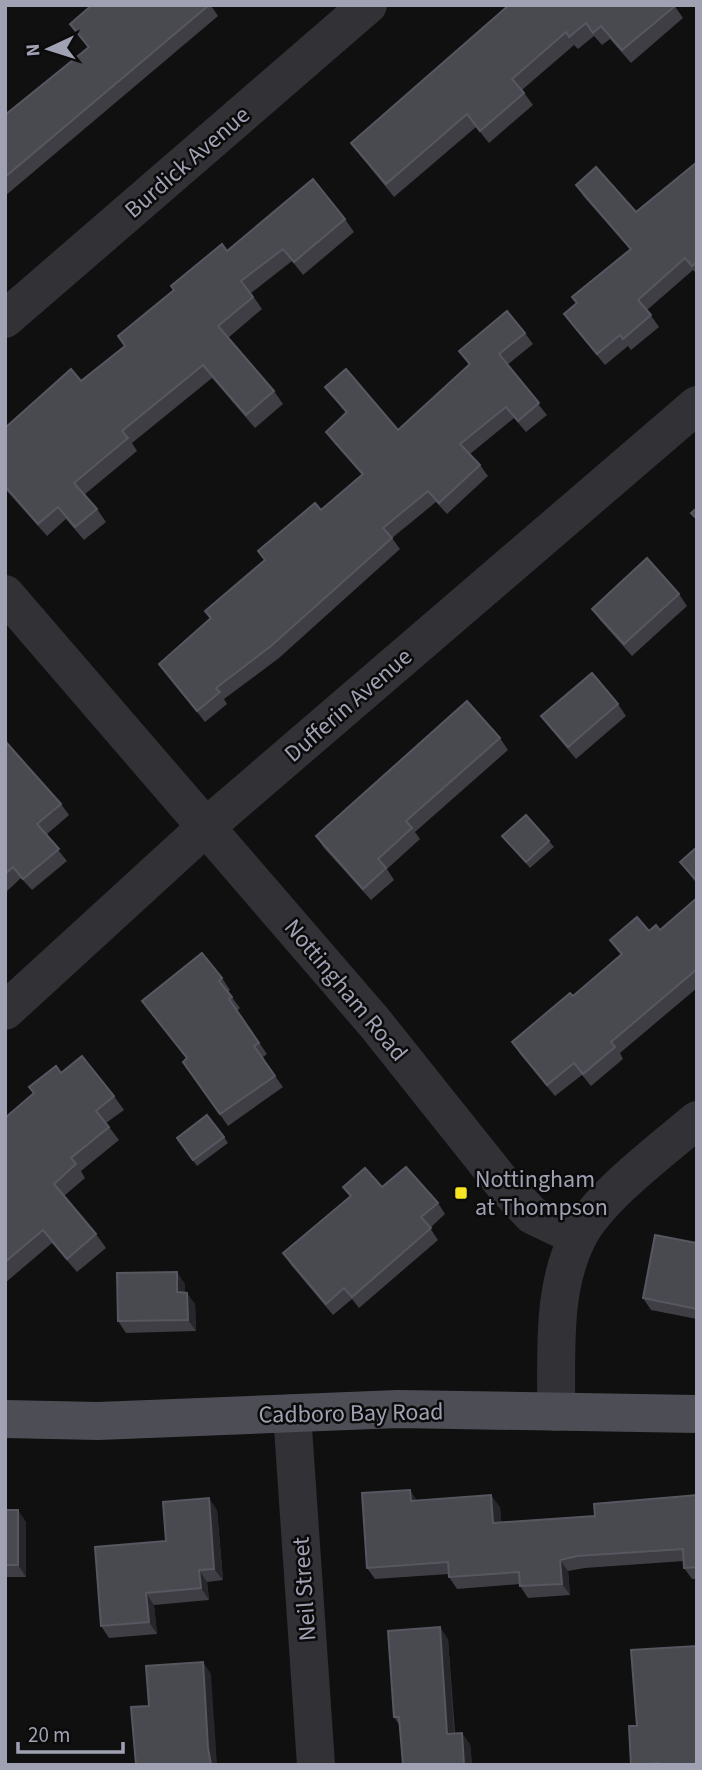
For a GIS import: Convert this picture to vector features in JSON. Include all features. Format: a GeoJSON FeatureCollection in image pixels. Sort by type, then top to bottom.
{"type":"FeatureCollection","features":[{"type":"Feature","properties":{"kind":"main road","name":"Cadboro Bay Road"},"geometry":{"type":"LineString","coordinates":[[5,1419],[98,1421],[398,1409],[697,1414]]}},
{"type":"Feature","properties":{"kind":"street","name":"Burdick Avenue"},"geometry":{"type":"LineString","coordinates":[[5,319],[368,5]]}},
{"type":"Feature","properties":{"kind":"street","name":"Dufferin Avenue"},"geometry":{"type":"LineString","coordinates":[[5,1011],[206,826],[697,405]]}},
{"type":"Feature","properties":{"kind":"street","name":"Nottingham Road"},"geometry":{"type":"LineString","coordinates":[[5,594],[374,1022],[504,1185],[532,1215],[578,1237]]}},
{"type":"Feature","properties":{"kind":"street"},"geometry":{"type":"LineString","coordinates":[[556,1412],[557,1329],[561,1292],[578,1237],[597,1210],[697,1120]]}},
{"type":"Feature","properties":{"kind":"street","name":"Neil Street"},"geometry":{"type":"LineString","coordinates":[[292,1413],[316,1765]]}},
{"type":"Feature","properties":{"kind":"building"},"geometry":{"type":"Polygon","coordinates":[[[92,5],[209,5],[5,177],[5,115],[89,47],[70,24],[92,5]]]}},
{"type":"Feature","properties":{"kind":"building"},"geometry":{"type":"Polygon","coordinates":[[[509,5],[675,6],[622,50],[601,26],[593,33],[586,23],[569,37],[566,32],[512,79],[524,93],[480,131],[467,114],[386,184],[351,143],[509,5]]]}},
{"type":"Feature","properties":{"kind":"building"},"geometry":{"type":"Polygon","coordinates":[[[697,162],[697,262],[692,266],[685,258],[638,300],[651,315],[623,339],[620,335],[597,354],[564,314],[577,303],[572,297],[631,249],[576,185],[596,167],[636,212],[697,162]]]}},
{"type":"Feature","properties":{"kind":"building"},"geometry":{"type":"Polygon","coordinates":[[[313,179],[345,219],[294,262],[283,249],[241,281],[253,297],[218,326],[274,391],[246,415],[203,365],[122,431],[128,438],[74,483],[97,509],[75,527],[58,507],[38,524],[5,486],[5,428],[71,369],[81,381],[125,346],[118,336],[174,290],[171,286],[222,244],[227,251],[313,179]]]}},
{"type":"Feature","properties":{"kind":"building"},"geometry":{"type":"Polygon","coordinates":[[[507,311],[525,333],[499,354],[539,403],[518,421],[506,407],[460,444],[480,465],[439,503],[428,491],[383,528],[392,538],[271,646],[216,688],[220,692],[197,711],[159,664],[211,618],[205,611],[265,560],[258,551],[315,503],[321,510],[363,474],[326,432],[347,412],[325,387],[346,369],[398,430],[470,364],[459,351],[507,311]]]}},
{"type":"Feature","properties":{"kind":"building"},"geometry":{"type":"Polygon","coordinates":[[[697,508],[697,519],[691,513],[697,508]]]}},
{"type":"Feature","properties":{"kind":"building"},"geometry":{"type":"Polygon","coordinates":[[[647,558],[679,594],[624,644],[592,609],[647,558]]]}},
{"type":"Feature","properties":{"kind":"building"},"geometry":{"type":"Polygon","coordinates":[[[592,673],[618,704],[568,747],[541,716],[592,673]]]}},
{"type":"Feature","properties":{"kind":"building"},"geometry":{"type":"Polygon","coordinates":[[[467,701],[500,738],[406,821],[412,828],[378,859],[386,868],[363,889],[316,836],[467,701]]]}},
{"type":"Feature","properties":{"kind":"building"},"geometry":{"type":"Polygon","coordinates":[[[5,741],[61,804],[37,824],[59,849],[23,879],[13,867],[5,874],[5,741]]]}},
{"type":"Feature","properties":{"kind":"building"},"geometry":{"type":"Polygon","coordinates":[[[526,815],[549,841],[526,862],[502,836],[526,815]]]}},
{"type":"Feature","properties":{"kind":"building"},"geometry":{"type":"Polygon","coordinates":[[[697,847],[697,881],[680,862],[697,847]]]}},
{"type":"Feature","properties":{"kind":"building"},"geometry":{"type":"Polygon","coordinates":[[[697,898],[697,969],[611,1042],[615,1047],[583,1074],[574,1063],[547,1085],[512,1042],[570,993],[573,996],[622,954],[610,940],[637,917],[649,931],[656,925],[660,930],[697,898]]]}},
{"type":"Feature","properties":{"kind":"building"},"geometry":{"type":"Polygon","coordinates":[[[202,953],[222,978],[219,981],[232,997],[229,999],[259,1043],[254,1046],[275,1076],[220,1114],[183,1062],[187,1058],[142,1001],[202,953]]]}},
{"type":"Feature","properties":{"kind":"building"},"geometry":{"type":"Polygon","coordinates":[[[82,1056],[114,1096],[96,1111],[109,1127],[71,1158],[76,1164],[54,1184],[96,1234],[67,1259],[43,1230],[5,1262],[5,1118],[34,1093],[29,1087],[56,1066],[61,1073],[82,1056]]]}},
{"type":"Feature","properties":{"kind":"building"},"geometry":{"type":"Polygon","coordinates":[[[207,1115],[224,1137],[193,1160],[177,1138],[207,1115]]]}},
{"type":"Feature","properties":{"kind":"building"},"geometry":{"type":"Polygon","coordinates":[[[406,1167],[438,1203],[421,1217],[431,1228],[352,1297],[344,1288],[326,1304],[283,1253],[351,1196],[343,1187],[365,1168],[382,1187],[406,1167]]]}},
{"type":"Feature","properties":{"kind":"building"},"geometry":{"type":"Polygon","coordinates":[[[655,1235],[697,1243],[697,1309],[643,1298],[655,1235]]]}},
{"type":"Feature","properties":{"kind":"building"},"geometry":{"type":"Polygon","coordinates":[[[177,1272],[177,1292],[187,1293],[188,1320],[118,1321],[117,1273],[177,1272]]]}},
{"type":"Feature","properties":{"kind":"building"},"geometry":{"type":"Polygon","coordinates":[[[410,1490],[411,1501],[491,1495],[493,1523],[595,1516],[594,1504],[697,1495],[697,1567],[684,1568],[683,1549],[577,1556],[560,1560],[562,1584],[520,1586],[519,1572],[449,1577],[448,1562],[367,1568],[362,1493],[410,1490]]]}},
{"type":"Feature","properties":{"kind":"building"},"geometry":{"type":"Polygon","coordinates":[[[209,1498],[214,1569],[199,1570],[201,1588],[146,1593],[149,1622],[101,1626],[95,1547],[166,1541],[163,1502],[209,1498]]]}},
{"type":"Feature","properties":{"kind":"building"},"geometry":{"type":"Polygon","coordinates":[[[5,1510],[18,1510],[18,1565],[5,1565],[5,1510]]]}},
{"type":"Feature","properties":{"kind":"building"},"geometry":{"type":"Polygon","coordinates":[[[440,1627],[447,1734],[462,1733],[464,1765],[403,1765],[399,1717],[394,1717],[388,1631],[440,1627]]]}},
{"type":"Feature","properties":{"kind":"building"},"geometry":{"type":"Polygon","coordinates":[[[697,1646],[697,1765],[631,1765],[629,1726],[637,1726],[631,1650],[697,1646]]]}},
{"type":"Feature","properties":{"kind":"building"},"geometry":{"type":"Polygon","coordinates":[[[203,1662],[211,1765],[136,1765],[131,1707],[149,1706],[146,1666],[203,1662]]]}},
{"type":"Feature","properties":{"kind":"place","name":"Nottingham at Thompson"},"geometry":{"type":"Point","coordinates":[461,1193]}}]}
